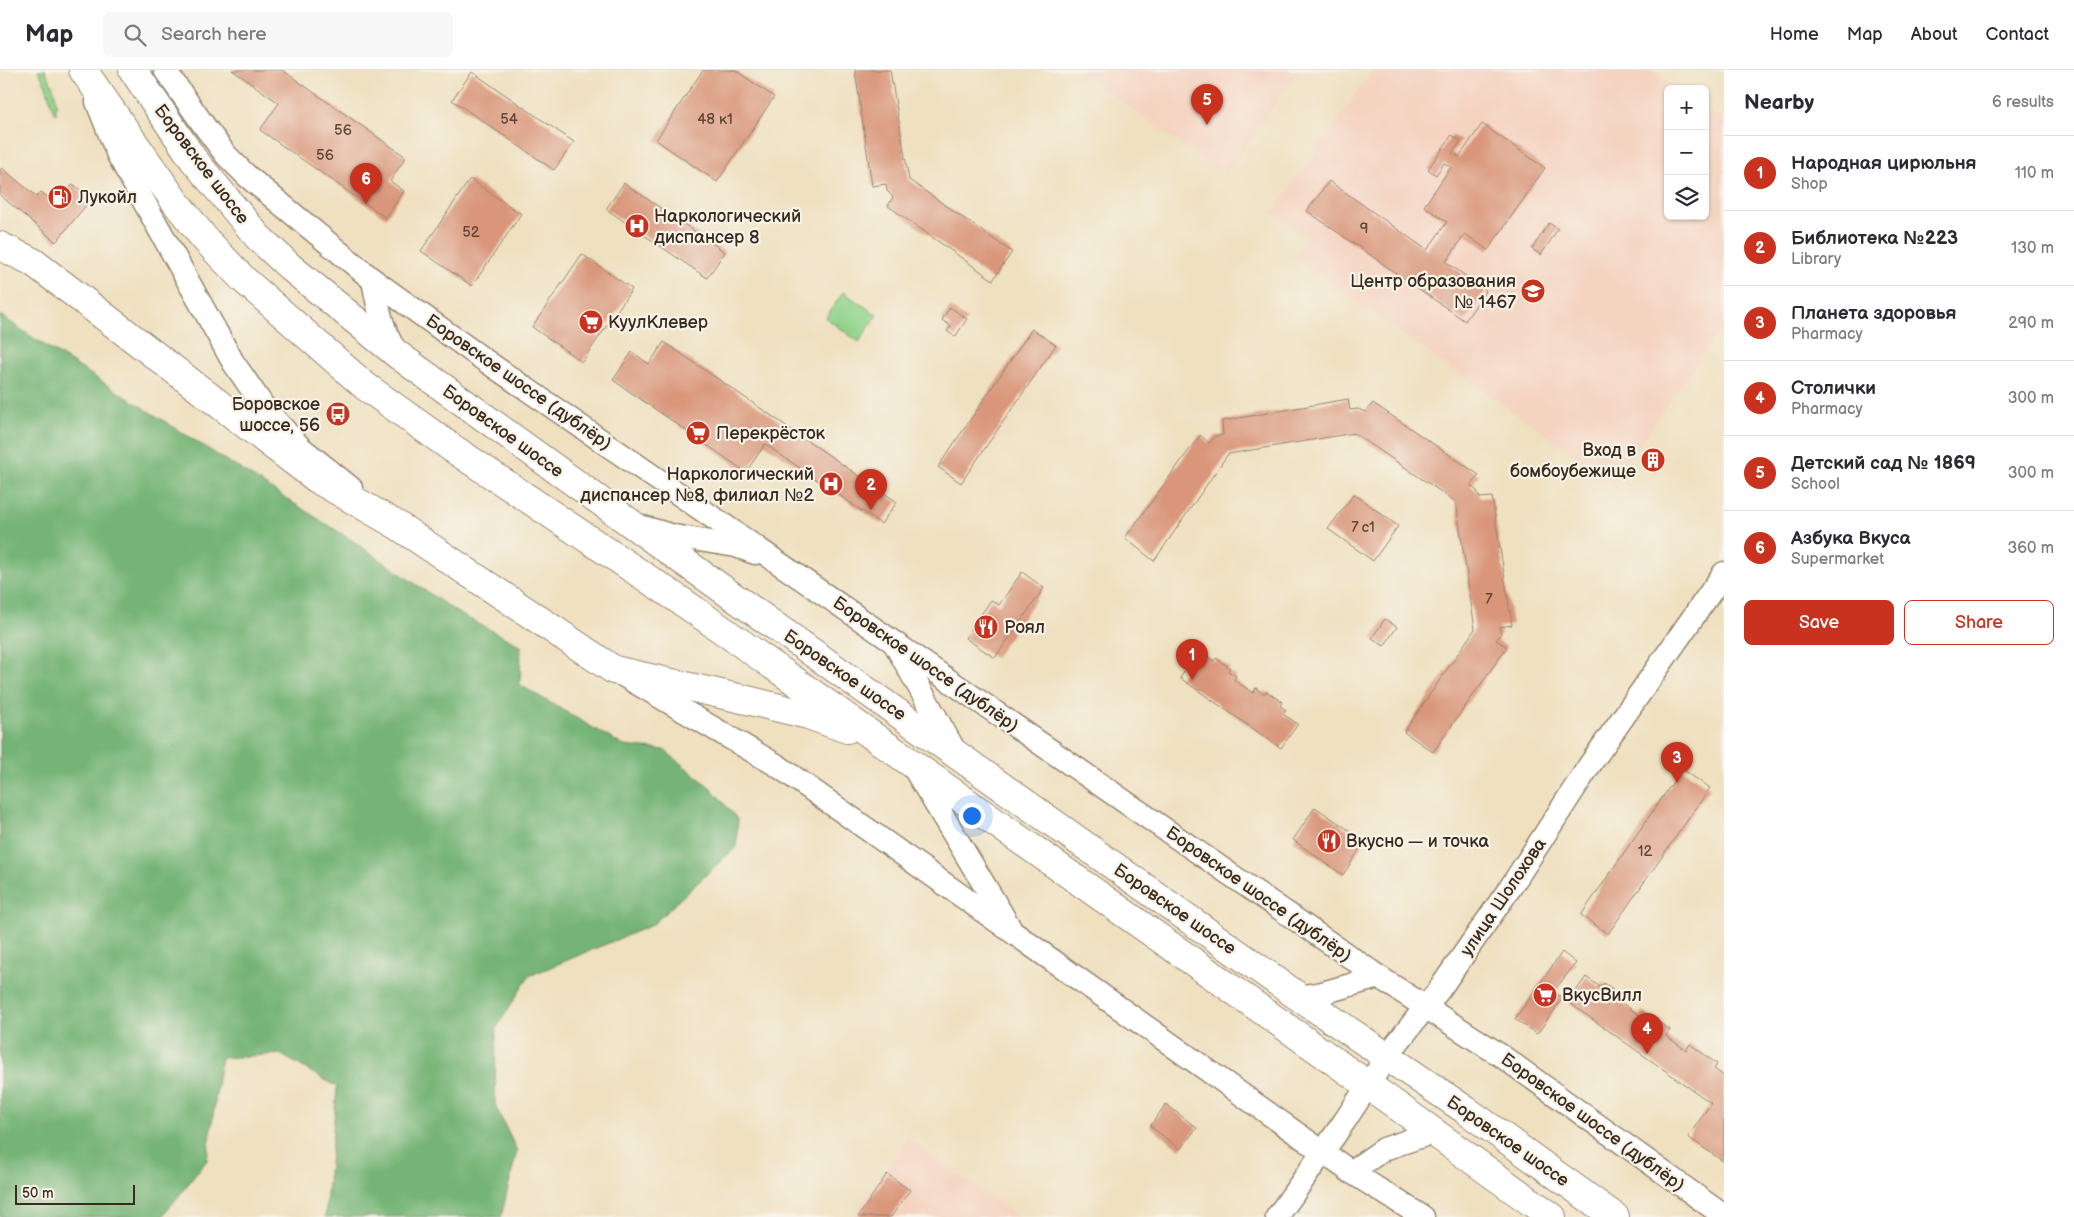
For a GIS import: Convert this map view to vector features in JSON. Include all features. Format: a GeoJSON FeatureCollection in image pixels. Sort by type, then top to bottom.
{"type":"FeatureCollection","features":[{"type":"Feature","properties":{"kind":"main road","name":"Боровское шоссе"},"geometry":{"type":"LineString","coordinates":[[133,70],[193,159],[258,237],[290,267],[398,355],[631,523],[1299,997],[1387,1056],[1615,1217]]}},
{"type":"Feature","properties":{"kind":"main road","name":"Боровское шоссе"},"geometry":{"type":"LineString","coordinates":[[85,74],[174,200],[204,238],[234,271],[365,386],[452,448],[686,605],[1368,1085],[1552,1217]]}},
{"type":"Feature","properties":{"kind":"main road"},"geometry":{"type":"LineString","coordinates":[[0,246],[33,262],[316,479],[397,524],[614,670],[808,716],[877,739]]}},
{"type":"Feature","properties":{"kind":"street","name":"Боровское шоссе (дублёр)"},"geometry":{"type":"LineString","coordinates":[[165,70],[226,155],[247,176],[373,280],[483,359],[1379,977],[1503,1057],[1724,1216]]}},
{"type":"Feature","properties":{"kind":"street"},"geometry":{"type":"LineString","coordinates":[[85,74],[118,155],[233,362],[266,410],[300,447],[397,524]]}},
{"type":"Feature","properties":{"kind":"street"},"geometry":{"type":"LineString","coordinates":[[373,280],[380,320],[386,338],[398,355]]}},
{"type":"Feature","properties":{"kind":"street"},"geometry":{"type":"LineString","coordinates":[[631,523],[674,536],[736,546],[775,560]]}},
{"type":"Feature","properties":{"kind":"street","name":"улица Шолохова"},"geometry":{"type":"LineString","coordinates":[[1277,1217],[1387,1056],[1425,1007],[1512,885],[1589,766],[1724,573]]}},
{"type":"Feature","properties":{"kind":"street"},"geometry":{"type":"LineString","coordinates":[[892,640],[957,754]]}},
{"type":"Feature","properties":{"kind":"street"},"geometry":{"type":"LineString","coordinates":[[614,670],[778,766],[1351,1172],[1423,1217]]}},
{"type":"Feature","properties":{"kind":"street"},"geometry":{"type":"LineString","coordinates":[[910,762],[1014,934]]}},
{"type":"Feature","properties":{"kind":"street"},"geometry":{"type":"LineString","coordinates":[[1299,997],[1322,993],[1379,977]]}},
{"type":"Feature","properties":{"kind":"street"},"geometry":{"type":"LineString","coordinates":[[1351,1172],[1384,1149],[1434,1132]]}},
{"type":"Feature","properties":{"kind":"shaded area"},"geometry":{"type":"Polygon","coordinates":[[[1077,70],[1299,70],[1225,175],[1077,70]]]}},
{"type":"Feature","properties":{"kind":"shaded area","name":"Центр образования № 1467"},"geometry":{"type":"Polygon","coordinates":[[[1373,70],[1651,70],[1672,85],[1664,85],[1664,220],[1709,220],[1709,112],[1724,122],[1724,324],[1613,482],[1293,257],[1307,238],[1272,213],[1373,70]]]}},
{"type":"Feature","properties":{"kind":"shaded area"},"geometry":{"type":"Polygon","coordinates":[[[908,1139],[1019,1217],[853,1217],[908,1139]]]}},
{"type":"Feature","properties":{"kind":"green space"},"geometry":{"type":"Polygon","coordinates":[[[38,70],[45,70],[53,86],[56,114],[54,113],[46,85],[38,70]]]}},
{"type":"Feature","properties":{"kind":"green space"},"geometry":{"type":"Polygon","coordinates":[[[843,292],[877,315],[859,342],[826,318],[843,292]]]}},
{"type":"Feature","properties":{"kind":"green space"},"geometry":{"type":"Polygon","coordinates":[[[0,315],[350,539],[458,613],[521,646],[520,685],[624,746],[664,750],[711,788],[738,820],[736,847],[652,925],[529,976],[496,1029],[495,1105],[517,1151],[501,1217],[325,1217],[337,1087],[280,1054],[221,1058],[207,1160],[162,1217],[0,1217],[0,315]]]}},
{"type":"Feature","properties":{"kind":"building"},"geometry":{"type":"Polygon","coordinates":[[[232,70],[282,70],[406,157],[390,181],[404,191],[386,218],[260,130],[279,103],[232,70]]]}},
{"type":"Feature","properties":{"kind":"building"},"geometry":{"type":"Polygon","coordinates":[[[703,70],[735,70],[774,97],[717,182],[656,140],[703,70]]]}},
{"type":"Feature","properties":{"kind":"building"},"geometry":{"type":"Polygon","coordinates":[[[855,70],[890,70],[909,180],[1012,252],[993,280],[888,206],[893,197],[887,191],[886,184],[872,186],[855,70]]]}},
{"type":"Feature","properties":{"kind":"building"},"geometry":{"type":"Polygon","coordinates":[[[472,72],[574,142],[554,170],[452,100],[472,72]]]}},
{"type":"Feature","properties":{"kind":"building"},"geometry":{"type":"Polygon","coordinates":[[[1482,124],[1545,168],[1488,250],[1465,234],[1446,262],[1486,290],[1465,321],[1307,211],[1329,181],[1427,250],[1447,222],[1424,206],[1451,167],[1444,163],[1436,175],[1428,169],[1452,135],[1461,141],[1452,153],[1459,157],[1482,124]]]}},
{"type":"Feature","properties":{"kind":"building"},"geometry":{"type":"Polygon","coordinates":[[[2,168],[37,197],[41,192],[57,204],[73,184],[91,199],[56,242],[0,195],[0,170],[2,168]]]}},
{"type":"Feature","properties":{"kind":"building"},"geometry":{"type":"Polygon","coordinates":[[[470,179],[521,214],[472,286],[421,251],[470,179]]]}},
{"type":"Feature","properties":{"kind":"building"},"geometry":{"type":"Polygon","coordinates":[[[624,183],[725,252],[707,278],[606,209],[624,183]]]}},
{"type":"Feature","properties":{"kind":"building"},"geometry":{"type":"Polygon","coordinates":[[[1549,223],[1558,229],[1541,255],[1532,249],[1549,223]]]}},
{"type":"Feature","properties":{"kind":"building"},"geometry":{"type":"Polygon","coordinates":[[[582,254],[632,289],[582,362],[532,327],[582,254]]]}},
{"type":"Feature","properties":{"kind":"building"},"geometry":{"type":"Polygon","coordinates":[[[950,307],[967,319],[955,337],[947,331],[951,326],[942,320],[950,307]]]}},
{"type":"Feature","properties":{"kind":"building"},"geometry":{"type":"Polygon","coordinates":[[[1032,329],[1056,345],[961,483],[938,467],[1032,329]]]}},
{"type":"Feature","properties":{"kind":"building"},"geometry":{"type":"Polygon","coordinates":[[[664,342],[897,502],[881,524],[765,444],[746,472],[613,380],[632,352],[649,364],[664,342]]]}},
{"type":"Feature","properties":{"kind":"building"},"geometry":{"type":"Polygon","coordinates":[[[1348,399],[1350,410],[1358,409],[1365,412],[1373,403],[1479,475],[1471,486],[1477,491],[1480,498],[1492,497],[1512,625],[1499,627],[1501,634],[1496,640],[1507,647],[1433,752],[1404,732],[1475,629],[1456,502],[1354,433],[1228,454],[1154,561],[1125,538],[1200,435],[1209,443],[1215,436],[1223,435],[1222,421],[1348,399]]]}},
{"type":"Feature","properties":{"kind":"building","name":"Вход в бомбоубежище"},"geometry":{"type":"Polygon","coordinates":[[[1650,450],[1664,457],[1655,471],[1642,462],[1650,450]]]}},
{"type":"Feature","properties":{"kind":"building"},"geometry":{"type":"Polygon","coordinates":[[[1354,494],[1398,526],[1373,561],[1328,529],[1354,494]]]}},
{"type":"Feature","properties":{"kind":"building"},"geometry":{"type":"Polygon","coordinates":[[[1022,572],[1044,588],[995,658],[965,638],[991,600],[999,605],[1022,572]]]}},
{"type":"Feature","properties":{"kind":"building"},"geometry":{"type":"Polygon","coordinates":[[[1385,619],[1397,627],[1384,646],[1372,638],[1385,619]]]}},
{"type":"Feature","properties":{"kind":"building"},"geometry":{"type":"Polygon","coordinates":[[[1197,653],[1202,657],[1204,654],[1214,661],[1216,658],[1230,668],[1228,671],[1236,676],[1234,680],[1253,693],[1256,688],[1264,694],[1266,691],[1282,702],[1280,706],[1286,710],[1283,714],[1298,724],[1281,748],[1180,678],[1197,653]]]}},
{"type":"Feature","properties":{"kind":"building"},"geometry":{"type":"Polygon","coordinates":[[[1682,769],[1710,788],[1608,934],[1581,915],[1682,769]]]}},
{"type":"Feature","properties":{"kind":"building","name":"Вкусно — и точка"},"geometry":{"type":"Polygon","coordinates":[[[1315,807],[1365,841],[1343,875],[1293,840],[1315,807]]]}},
{"type":"Feature","properties":{"kind":"building","name":"ВкусВилл"},"geometry":{"type":"Polygon","coordinates":[[[1562,952],[1576,963],[1553,992],[1563,998],[1537,1034],[1515,1019],[1562,952]]]}},
{"type":"Feature","properties":{"kind":"building"},"geometry":{"type":"Polygon","coordinates":[[[1586,977],[1600,987],[1604,983],[1622,996],[1619,1001],[1639,1015],[1642,1011],[1670,1030],[1666,1036],[1686,1050],[1690,1044],[1717,1064],[1714,1069],[1724,1076],[1724,1162],[1688,1137],[1711,1103],[1568,1002],[1586,977]]]}},
{"type":"Feature","properties":{"kind":"building"},"geometry":{"type":"Polygon","coordinates":[[[1166,1104],[1197,1128],[1180,1149],[1150,1126],[1166,1104]]]}},
{"type":"Feature","properties":{"kind":"building"},"geometry":{"type":"Polygon","coordinates":[[[887,1174],[910,1190],[891,1217],[858,1217],[887,1174]]]}},
{"type":"Feature","properties":{"kind":"place","name":"Детский сад № 1869"},"geometry":{"type":"Point","coordinates":[1207,125]}},
{"type":"Feature","properties":{"kind":"place","name":"Лукойл"},"geometry":{"type":"Point","coordinates":[60,197]}},
{"type":"Feature","properties":{"kind":"place","name":"Азбука Вкуса"},"geometry":{"type":"Point","coordinates":[366,204]}},
{"type":"Feature","properties":{"kind":"place","name":"Наркологический диспансер 8"},"geometry":{"type":"Point","coordinates":[637,226]}},
{"type":"Feature","properties":{"kind":"place","name":"Центр образования № 1467"},"geometry":{"type":"Point","coordinates":[1533,291]}},
{"type":"Feature","properties":{"kind":"place","name":"КуулКлевер"},"geometry":{"type":"Point","coordinates":[591,322]}},
{"type":"Feature","properties":{"kind":"place","name":"Боровское шоссе, 56"},"geometry":{"type":"Point","coordinates":[338,414]}},
{"type":"Feature","properties":{"kind":"place","name":"Перекрёсток"},"geometry":{"type":"Point","coordinates":[698,433]}},
{"type":"Feature","properties":{"kind":"place","name":"Вход в бомбоубежище"},"geometry":{"type":"Point","coordinates":[1653,460]}},
{"type":"Feature","properties":{"kind":"place","name":"Наркологический диспансер №8, филиал №2"},"geometry":{"type":"Point","coordinates":[831,484]}},
{"type":"Feature","properties":{"kind":"place","name":"Библиотека №223"},"geometry":{"type":"Point","coordinates":[871,510]}},
{"type":"Feature","properties":{"kind":"place","name":"Роял"},"geometry":{"type":"Point","coordinates":[986,627]}},
{"type":"Feature","properties":{"kind":"place","name":"Народная цирюльня"},"geometry":{"type":"Point","coordinates":[1192,680]}},
{"type":"Feature","properties":{"kind":"place","name":"Планета здоровья"},"geometry":{"type":"Point","coordinates":[1677,783]}},
{"type":"Feature","properties":{"kind":"place","name":"Вкусно — и точка"},"geometry":{"type":"Point","coordinates":[1329,841]}},
{"type":"Feature","properties":{"kind":"place","name":"ВкусВилл"},"geometry":{"type":"Point","coordinates":[1545,995]}},
{"type":"Feature","properties":{"kind":"place","name":"Столички"},"geometry":{"type":"Point","coordinates":[1647,1054]}}]}
